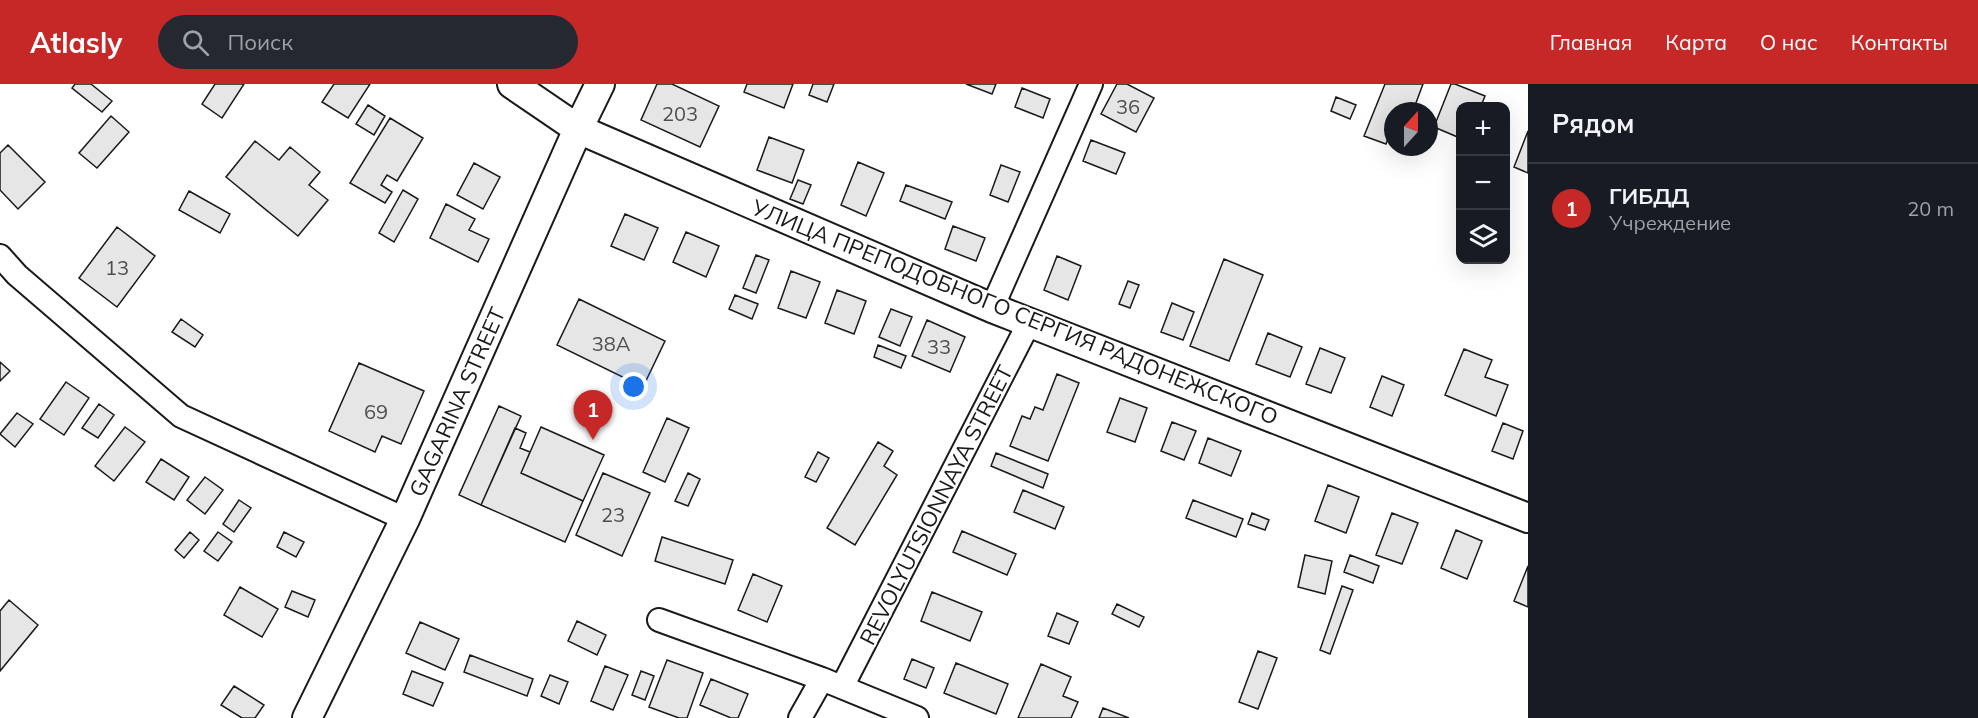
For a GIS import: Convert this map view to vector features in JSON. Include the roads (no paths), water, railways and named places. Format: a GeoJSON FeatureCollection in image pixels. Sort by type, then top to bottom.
{"type":"FeatureCollection","features":[{"type":"Feature","properties":{"kind":"street","name":"УЛИЦА ПРЕПОДОБНОГО СЕРГИЯ РАДОНЕЖСКОГО"},"geometry":{"type":"LineString","coordinates":[[512,84],[578,129],[992,308],[1528,518]]}},
{"type":"Feature","properties":{"kind":"street","name":"GAGARINA STREET"},"geometry":{"type":"LineString","coordinates":[[307,718],[405,519],[600,84]]}},
{"type":"Feature","properties":{"kind":"street"},"geometry":{"type":"LineString","coordinates":[[992,308],[1091,84]]}},
{"type":"Feature","properties":{"kind":"street"},"geometry":{"type":"LineString","coordinates":[[0,256],[17,275],[180,416],[405,519]]}},
{"type":"Feature","properties":{"kind":"street","name":"REVOLYUTSIONNAYA STREET"},"geometry":{"type":"LineString","coordinates":[[800,718],[832,683],[1029,323]]}},
{"type":"Feature","properties":{"kind":"street"},"geometry":{"type":"LineString","coordinates":[[659,620],[832,683],[917,718]]}},
{"type":"Feature","properties":{"kind":"place","name":"ГИБДД"},"geometry":{"type":"Point","coordinates":[593,440]}}]}
